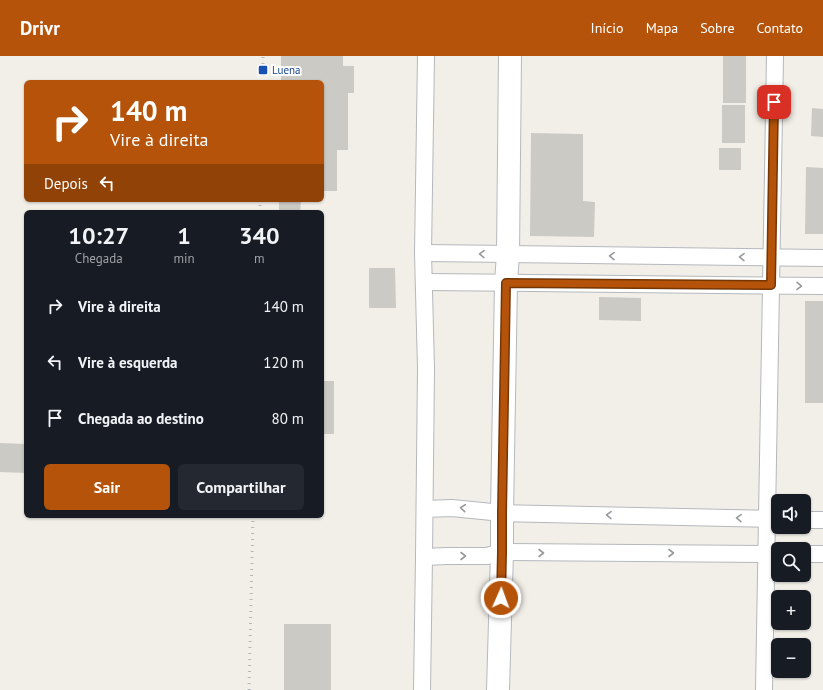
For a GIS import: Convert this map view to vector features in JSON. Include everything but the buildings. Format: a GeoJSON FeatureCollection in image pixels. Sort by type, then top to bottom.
{"type":"FeatureCollection","features":[{"type":"Feature","properties":{"kind":"street"},"geometry":{"type":"LineString","coordinates":[[422,690],[426,368],[423,253],[426,56]]}},
{"type":"Feature","properties":{"kind":"street"},"geometry":{"type":"LineString","coordinates":[[498,690],[502,552],[506,283],[508,254],[510,56]]}},
{"type":"Feature","properties":{"kind":"street"},"geometry":{"type":"LineString","coordinates":[[772,494],[771,285],[775,56]]}},
{"type":"Feature","properties":{"kind":"street"},"geometry":{"type":"LineString","coordinates":[[423,253],[823,258]]}},
{"type":"Feature","properties":{"kind":"street"},"geometry":{"type":"LineString","coordinates":[[424,282],[823,286]]}},
{"type":"Feature","properties":{"kind":"street"},"geometry":{"type":"LineString","coordinates":[[424,509],[452,508],[502,513],[771,519]]}},
{"type":"Feature","properties":{"kind":"street"},"geometry":{"type":"LineString","coordinates":[[811,520],[823,520]]}},
{"type":"Feature","properties":{"kind":"street"},"geometry":{"type":"LineString","coordinates":[[424,557],[487,556],[502,552],[771,554]]}},
{"type":"Feature","properties":{"kind":"street"},"geometry":{"type":"LineString","coordinates":[[811,554],[823,554]]}},
{"type":"Feature","properties":{"kind":"street"},"geometry":{"type":"LineString","coordinates":[[764,690],[771,571]]}},
{"type":"Feature","properties":{"kind":"railway"},"geometry":{"type":"LineString","coordinates":[[263,56],[263,80]]}},
{"type":"Feature","properties":{"kind":"railway"},"geometry":{"type":"LineString","coordinates":[[260,202],[260,210]]}},
{"type":"Feature","properties":{"kind":"railway"},"geometry":{"type":"LineString","coordinates":[[249,690],[253,518]]}},
{"type":"Feature","properties":{"kind":"place","name":"Luena"},"geometry":{"type":"Point","coordinates":[263,70]}},
{"type":"Feature","properties":{"kind":"route"},"geometry":{"type":"LineString","coordinates":[[501,598],[506,283],[771,285],[774,102]]}}]}
